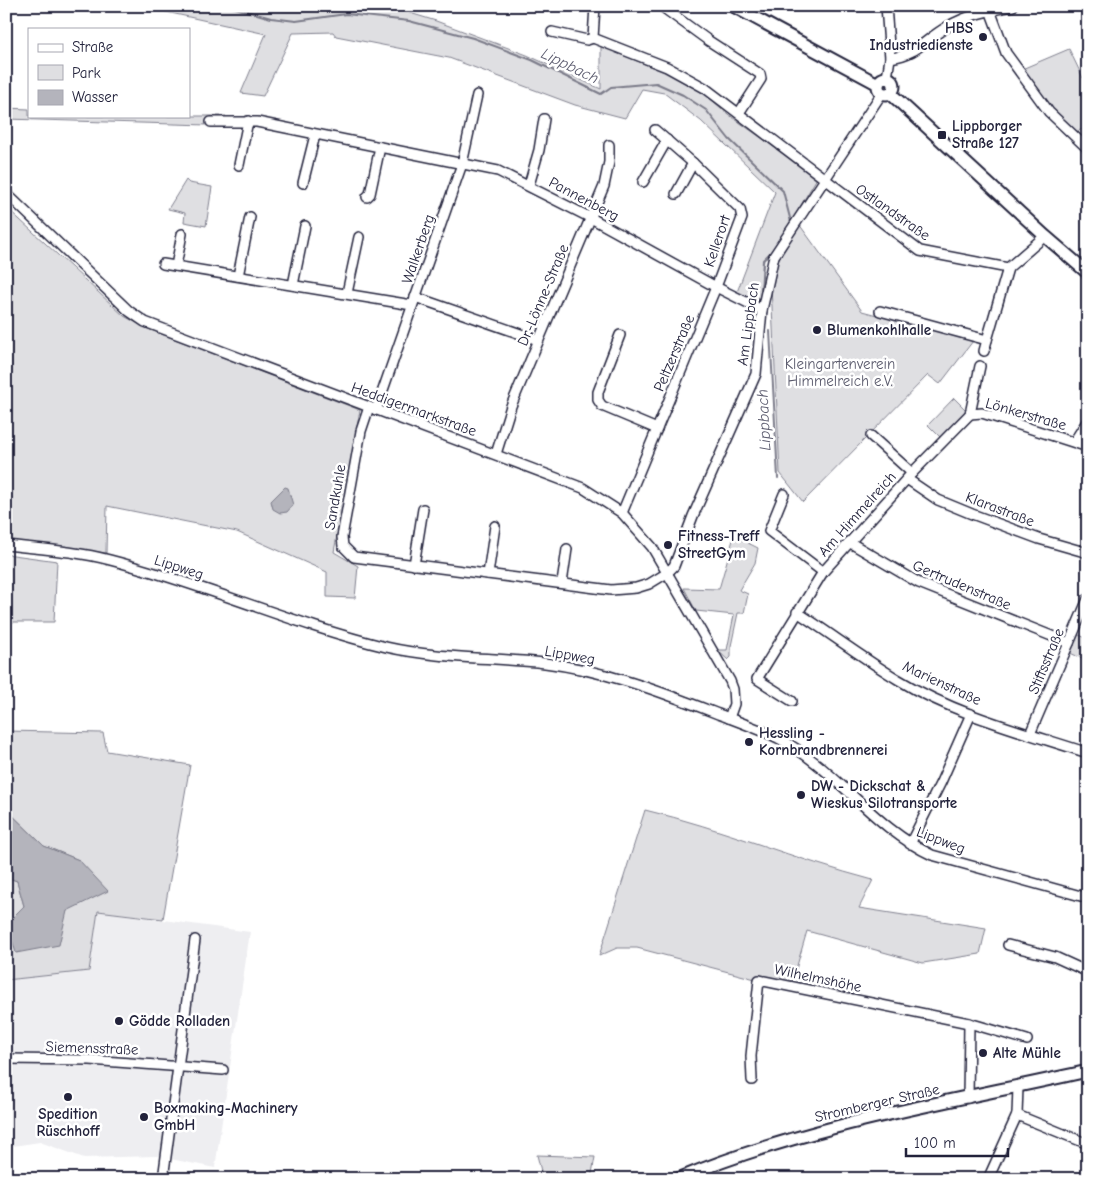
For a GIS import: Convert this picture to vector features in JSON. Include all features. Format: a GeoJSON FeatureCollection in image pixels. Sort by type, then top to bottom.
{"type":"FeatureCollection","features":[{"type":"Feature","properties":{"kind":"main road"},"geometry":{"type":"LineString","coordinates":[[732,6],[884,87],[1045,236],[1088,273]]}},
{"type":"Feature","properties":{"kind":"main road","name":"Stromberger Straße"},"geometry":{"type":"LineString","coordinates":[[678,1179],[783,1140],[856,1122],[1088,1072]]}},
{"type":"Feature","properties":{"kind":"street"},"geometry":{"type":"LineString","coordinates":[[593,38],[592,20],[594,6]]}},
{"type":"Feature","properties":{"kind":"street"},"geometry":{"type":"LineString","coordinates":[[661,6],[709,42],[760,74],[761,79],[739,114]]}},
{"type":"Feature","properties":{"kind":"street"},"geometry":{"type":"LineString","coordinates":[[884,87],[890,58],[886,6]]}},
{"type":"Feature","properties":{"kind":"street"},"geometry":{"type":"LineString","coordinates":[[890,58],[913,52],[946,28],[990,10],[1013,6]]}},
{"type":"Feature","properties":{"kind":"street"},"geometry":{"type":"LineString","coordinates":[[990,10],[1006,53],[1048,112],[1088,149]]}},
{"type":"Feature","properties":{"kind":"street","name":"Ostlandstraße"},"geometry":{"type":"LineString","coordinates":[[552,32],[587,40],[593,38],[667,67],[705,88],[920,251],[1008,268]]}},
{"type":"Feature","properties":{"kind":"street","name":"Am Lippbach"},"geometry":{"type":"LineString","coordinates":[[667,573],[674,566],[693,516],[756,374],[762,310],[774,256],[884,87]]}},
{"type":"Feature","properties":{"kind":"street","name":"Walkerberg"},"geometry":{"type":"LineString","coordinates":[[372,408],[414,301],[462,164],[478,95]]}},
{"type":"Feature","properties":{"kind":"street"},"geometry":{"type":"LineString","coordinates":[[528,185],[539,150],[544,120]]}},
{"type":"Feature","properties":{"kind":"street","name":"Pannenberg"},"geometry":{"type":"LineString","coordinates":[[211,122],[248,122],[498,171],[591,218],[716,287],[762,310]]}},
{"type":"Feature","properties":{"kind":"street"},"geometry":{"type":"LineString","coordinates":[[239,165],[248,122]]}},
{"type":"Feature","properties":{"kind":"street","name":"Kellerort"},"geometry":{"type":"LineString","coordinates":[[655,130],[693,163],[740,209],[742,218],[716,287]]}},
{"type":"Feature","properties":{"kind":"street"},"geometry":{"type":"LineString","coordinates":[[303,183],[315,135]]}},
{"type":"Feature","properties":{"kind":"street"},"geometry":{"type":"LineString","coordinates":[[643,182],[667,140]]}},
{"type":"Feature","properties":{"kind":"street","name":"Dr.-Lönne-Straße"},"geometry":{"type":"LineString","coordinates":[[496,454],[511,406],[604,186],[609,162],[609,145]]}},
{"type":"Feature","properties":{"kind":"street"},"geometry":{"type":"LineString","coordinates":[[368,197],[380,147]]}},
{"type":"Feature","properties":{"kind":"street"},"geometry":{"type":"LineString","coordinates":[[676,194],[693,163]]}},
{"type":"Feature","properties":{"kind":"street","name":"Heddigermarkstraße"},"geometry":{"type":"LineString","coordinates":[[6,193],[130,311],[145,322],[584,488],[622,513],[652,547],[730,681],[733,689],[734,704],[729,718]]}},
{"type":"Feature","properties":{"kind":"street"},"geometry":{"type":"LineString","coordinates":[[238,276],[250,217]]}},
{"type":"Feature","properties":{"kind":"street"},"geometry":{"type":"LineString","coordinates":[[294,285],[304,226]]}},
{"type":"Feature","properties":{"kind":"street"},"geometry":{"type":"LineString","coordinates":[[176,266],[182,234]]}},
{"type":"Feature","properties":{"kind":"street"},"geometry":{"type":"LineString","coordinates":[[984,351],[1008,268],[1045,236]]}},
{"type":"Feature","properties":{"kind":"street"},"geometry":{"type":"LineString","coordinates":[[347,293],[359,237]]}},
{"type":"Feature","properties":{"kind":"street"},"geometry":{"type":"LineString","coordinates":[[163,264],[347,293],[414,301],[538,340]]}},
{"type":"Feature","properties":{"kind":"street","name":"Peltzerstraße"},"geometry":{"type":"LineString","coordinates":[[622,513],[716,287]]}},
{"type":"Feature","properties":{"kind":"street"},"geometry":{"type":"LineString","coordinates":[[880,311],[987,340]]}},
{"type":"Feature","properties":{"kind":"street"},"geometry":{"type":"LineString","coordinates":[[620,335],[598,392],[598,400],[602,406],[657,429]]}},
{"type":"Feature","properties":{"kind":"street"},"geometry":{"type":"LineString","coordinates":[[970,414],[980,366]]}},
{"type":"Feature","properties":{"kind":"street","name":"Sandkuhle"},"geometry":{"type":"LineString","coordinates":[[372,408],[361,431],[342,538],[343,546],[354,557],[362,560],[611,590],[625,590],[649,584],[667,573]]}},
{"type":"Feature","properties":{"kind":"street","name":"Lönkerstraße"},"geometry":{"type":"LineString","coordinates":[[970,414],[982,413],[1088,447]]}},
{"type":"Feature","properties":{"kind":"street","name":"Am Himmelreich"},"geometry":{"type":"LineString","coordinates":[[792,701],[757,679],[797,612],[823,572],[849,542],[970,414]]}},
{"type":"Feature","properties":{"kind":"street","name":"Lönkerstraße"},"geometry":{"type":"LineString","coordinates":[[1074,442],[1088,420]]}},
{"type":"Feature","properties":{"kind":"street","name":"Am Himmelreich"},"geometry":{"type":"LineString","coordinates":[[871,436],[910,476]]}},
{"type":"Feature","properties":{"kind":"street","name":"Klarastraße"},"geometry":{"type":"LineString","coordinates":[[910,476],[938,500],[1038,539],[1088,553]]}},
{"type":"Feature","properties":{"kind":"street","name":"Am Himmelreich"},"geometry":{"type":"LineString","coordinates":[[784,494],[769,531],[823,572]]}},
{"type":"Feature","properties":{"kind":"street"},"geometry":{"type":"LineString","coordinates":[[414,565],[423,510]]}},
{"type":"Feature","properties":{"kind":"street"},"geometry":{"type":"LineString","coordinates":[[488,574],[495,526]]}},
{"type":"Feature","properties":{"kind":"street","name":"Gertrudenstraße"},"geometry":{"type":"LineString","coordinates":[[849,542],[919,583],[1069,643]]}},
{"type":"Feature","properties":{"kind":"street","name":"Lippweg"},"geometry":{"type":"LineString","coordinates":[[6,545],[108,559],[343,636],[404,651],[443,656],[546,663],[596,673],[642,686],[778,738],[810,758],[886,828],[910,844],[932,855],[1088,898]]}},
{"type":"Feature","properties":{"kind":"street"},"geometry":{"type":"LineString","coordinates":[[562,584],[567,549]]}},
{"type":"Feature","properties":{"kind":"street","name":"Stiftsstraße"},"geometry":{"type":"LineString","coordinates":[[1030,734],[1088,598]]}},
{"type":"Feature","properties":{"kind":"street","name":"Marienstraße"},"geometry":{"type":"LineString","coordinates":[[797,612],[899,680],[971,714],[1088,753]]}},
{"type":"Feature","properties":{"kind":"street"},"geometry":{"type":"LineString","coordinates":[[910,844],[941,782],[971,714]]}},
{"type":"Feature","properties":{"kind":"street"},"geometry":{"type":"LineString","coordinates":[[163,1179],[195,940]]}},
{"type":"Feature","properties":{"kind":"street"},"geometry":{"type":"LineString","coordinates":[[1008,945],[1055,957],[1088,972]]}},
{"type":"Feature","properties":{"kind":"street","name":"Wilhelmshöhe"},"geometry":{"type":"LineString","coordinates":[[752,1080],[751,1056],[759,980],[969,1023],[1027,1040]]}},
{"type":"Feature","properties":{"kind":"street"},"geometry":{"type":"LineString","coordinates":[[968,1098],[969,1023]]}},
{"type":"Feature","properties":{"kind":"street","name":"Siemensstraße"},"geometry":{"type":"LineString","coordinates":[[6,1059],[90,1060],[223,1070]]}},
{"type":"Feature","properties":{"kind":"street"},"geometry":{"type":"LineString","coordinates":[[988,1179],[1017,1115],[1018,1087]]}},
{"type":"Feature","properties":{"kind":"street"},"geometry":{"type":"LineString","coordinates":[[1017,1115],[1088,1144]]}},
{"type":"Feature","properties":{"kind":"shaded area"},"geometry":{"type":"Polygon","coordinates":[[[98,911],[250,932],[215,1168],[156,1156],[84,1158],[40,1142],[6,1147],[6,980],[89,971],[98,911]]]}},
{"type":"Feature","properties":{"kind":"green space"},"geometry":{"type":"Polygon","coordinates":[[[139,6],[259,6],[284,11],[309,11],[333,6],[387,6],[436,21],[527,55],[601,89],[601,46],[664,72],[706,95],[728,114],[817,178],[772,254],[764,260],[760,296],[757,300],[737,292],[775,192],[701,121],[664,93],[642,89],[625,118],[575,105],[449,58],[336,36],[333,32],[293,33],[263,96],[241,93],[266,34],[139,6]]]}},
{"type":"Feature","properties":{"kind":"green space"},"geometry":{"type":"Polygon","coordinates":[[[1069,49],[1083,78],[1088,76],[1088,127],[1073,133],[1052,111],[1022,69],[1069,49]]]}},
{"type":"Feature","properties":{"kind":"green space"},"geometry":{"type":"Polygon","coordinates":[[[6,108],[28,109],[28,118],[190,118],[190,116],[226,116],[221,124],[207,125],[6,119],[6,108]]]}},
{"type":"Feature","properties":{"kind":"green space"},"geometry":{"type":"Polygon","coordinates":[[[186,180],[189,183],[212,187],[206,226],[184,222],[185,213],[168,209],[186,180]]]}},
{"type":"Feature","properties":{"kind":"green space"},"geometry":{"type":"Polygon","coordinates":[[[6,207],[124,316],[148,329],[360,410],[334,552],[358,566],[355,598],[327,597],[327,572],[237,532],[107,506],[106,553],[6,540],[6,207]]]}},
{"type":"Feature","properties":{"kind":"green space","name":"Kleingartenverein Himmelreich e.V."},"geometry":{"type":"Polygon","coordinates":[[[799,224],[862,311],[973,341],[940,384],[928,375],[803,502],[780,473],[771,286],[774,269],[799,224]]]}},
{"type":"Feature","properties":{"kind":"green space"},"geometry":{"type":"Polygon","coordinates":[[[954,398],[967,411],[941,438],[928,425],[954,398]]]}},
{"type":"Feature","properties":{"kind":"green space"},"geometry":{"type":"Polygon","coordinates":[[[734,536],[758,548],[755,563],[739,590],[748,594],[744,613],[738,613],[731,646],[731,657],[728,660],[717,650],[727,650],[734,615],[696,611],[684,588],[719,589],[734,536]]]}},
{"type":"Feature","properties":{"kind":"green space"},"geometry":{"type":"Polygon","coordinates":[[[6,554],[57,561],[54,622],[6,622],[6,554]]]}},
{"type":"Feature","properties":{"kind":"green space"},"geometry":{"type":"Polygon","coordinates":[[[1077,634],[1088,639],[1088,661],[1070,653],[1077,634]]]}},
{"type":"Feature","properties":{"kind":"green space"},"geometry":{"type":"Polygon","coordinates":[[[6,731],[103,733],[107,751],[190,765],[163,919],[98,911],[89,971],[6,980],[6,877],[17,881],[24,906],[67,911],[79,860],[44,846],[6,809],[6,731]]]}},
{"type":"Feature","properties":{"kind":"green space"},"geometry":{"type":"Polygon","coordinates":[[[645,810],[674,817],[873,880],[859,908],[986,928],[980,954],[923,963],[807,931],[792,983],[759,980],[637,948],[617,948],[599,956],[645,810]]]}},
{"type":"Feature","properties":{"kind":"green space"},"geometry":{"type":"Polygon","coordinates":[[[537,1155],[595,1157],[591,1179],[543,1179],[537,1155]]]}},
{"type":"Feature","properties":{"kind":"water"},"geometry":{"type":"Polygon","coordinates":[[[285,487],[288,488],[293,505],[287,512],[280,513],[273,509],[271,501],[285,487]]]}},
{"type":"Feature","properties":{"kind":"water"},"geometry":{"type":"Polygon","coordinates":[[[6,809],[44,846],[79,860],[108,891],[67,911],[59,945],[16,953],[7,923],[24,906],[17,881],[6,877],[6,809]]]}},
{"type":"Feature","properties":{"kind":"waterway","name":"Lippbach"},"geometry":{"type":"LineString","coordinates":[[228,6],[271,18],[296,21],[346,14],[409,21],[473,38],[532,60],[601,94],[611,87],[656,83],[683,95],[706,110],[729,139],[783,191],[791,222],[785,232]]}},
{"type":"Feature","properties":{"kind":"waterway","name":"Lippbach"},"geometry":{"type":"LineString","coordinates":[[761,293],[763,260],[773,250]]}},
{"type":"Feature","properties":{"kind":"waterway","name":"Lippbach"},"geometry":{"type":"LineString","coordinates":[[770,331],[778,478]]}},
{"type":"Feature","properties":{"kind":"place","name":"HBS Industriedienste"},"geometry":{"type":"Point","coordinates":[983,37]}},
{"type":"Feature","properties":{"kind":"place","name":"Lippborger Straße 127"},"geometry":{"type":"Point","coordinates":[942,135]}},
{"type":"Feature","properties":{"kind":"place","name":"Blumenkohlhalle"},"geometry":{"type":"Point","coordinates":[817,330]}},
{"type":"Feature","properties":{"kind":"place","name":"Fitness-Treff StreetGym"},"geometry":{"type":"Point","coordinates":[668,545]}},
{"type":"Feature","properties":{"kind":"place","name":"Hessling - Kornbrandbrennerei"},"geometry":{"type":"Point","coordinates":[749,742]}},
{"type":"Feature","properties":{"kind":"place","name":"DW - Dickschat & Wieskus Silotransporte"},"geometry":{"type":"Point","coordinates":[801,795]}},
{"type":"Feature","properties":{"kind":"place","name":"Gödde Rolladen"},"geometry":{"type":"Point","coordinates":[119,1021]}},
{"type":"Feature","properties":{"kind":"place","name":"Alte Mühle"},"geometry":{"type":"Point","coordinates":[983,1053]}},
{"type":"Feature","properties":{"kind":"place","name":"Spedition Rüschhoff"},"geometry":{"type":"Point","coordinates":[68,1097]}},
{"type":"Feature","properties":{"kind":"place","name":"Boxmaking-Machinery GmbH"},"geometry":{"type":"Point","coordinates":[144,1117]}}]}
